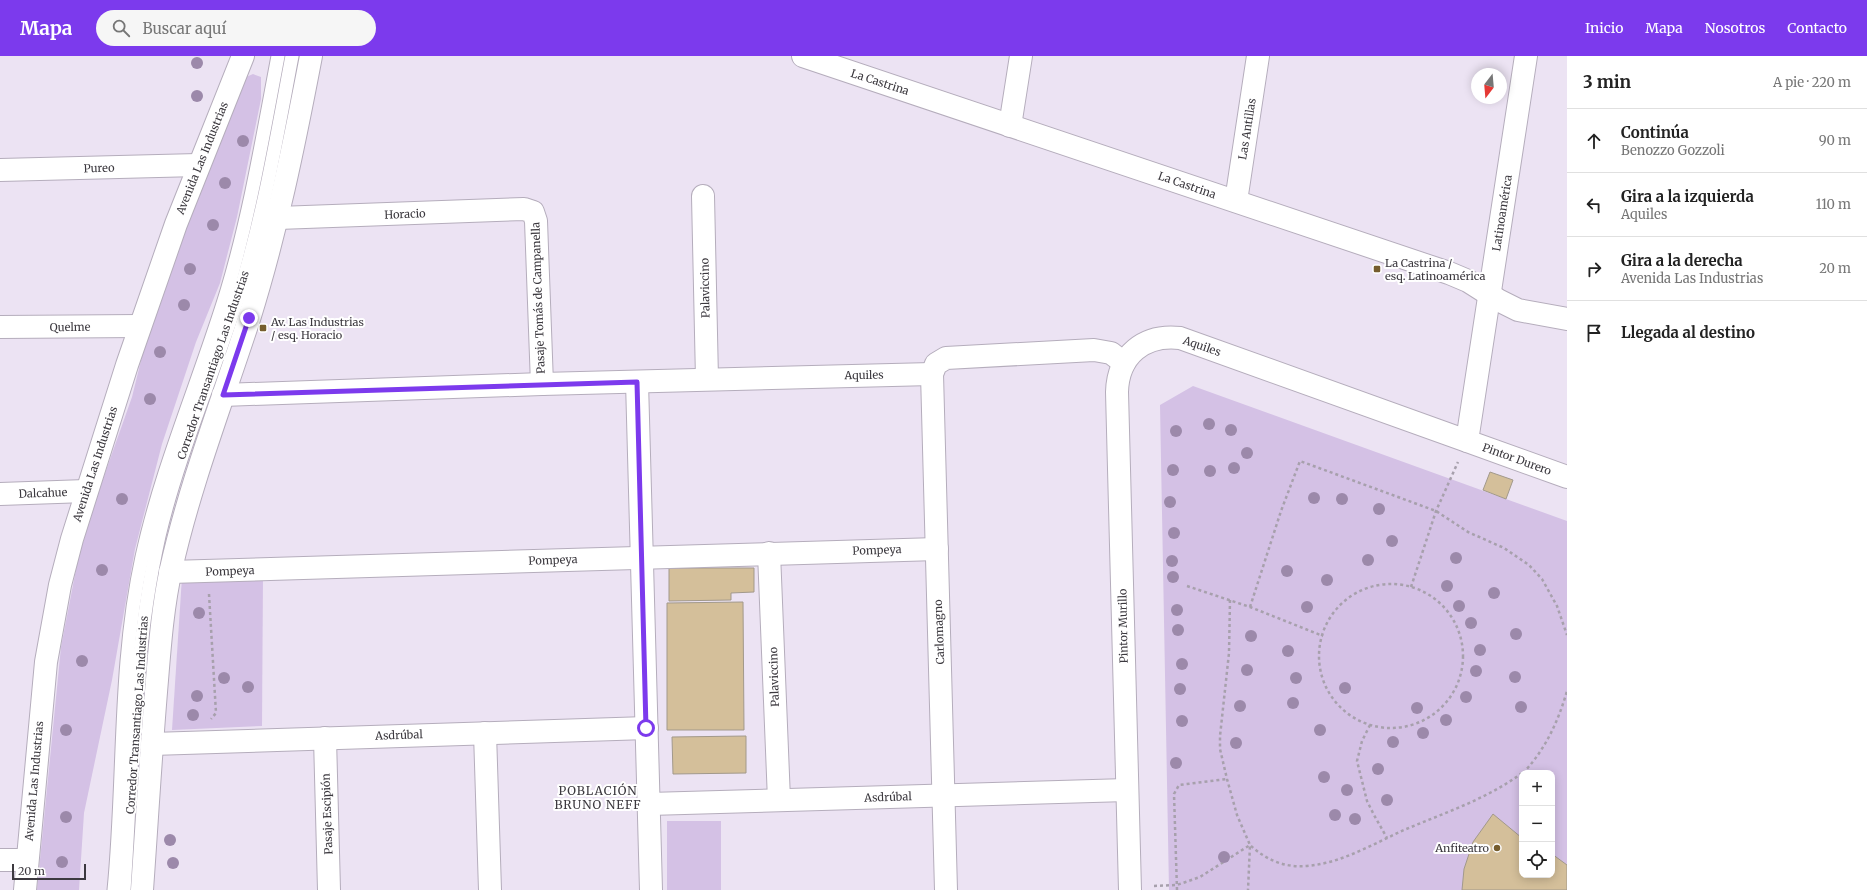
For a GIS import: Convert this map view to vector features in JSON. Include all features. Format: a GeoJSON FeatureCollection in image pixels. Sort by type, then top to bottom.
{"type":"FeatureCollection","features":[{"type":"Feature","properties":{"kind":"street","name":"Avenida Las Industrias"},"geometry":{"type":"LineString","coordinates":[[25,890],[42,698],[48,648],[60,585],[86,491],[140,326],[198,165],[243,56]]}},
{"type":"Feature","properties":{"kind":"street"},"geometry":{"type":"LineString","coordinates":[[142,890],[159,656],[170,572],[192,486],[249,318],[278,218],[295,141],[311,56]]}},
{"type":"Feature","properties":{"kind":"street","name":"La Castrina"},"geometry":{"type":"LineString","coordinates":[[803,56],[1449,273],[1468,281],[1518,310],[1567,319]]}},
{"type":"Feature","properties":{"kind":"street"},"geometry":{"type":"LineString","coordinates":[[1010,126],[1021,56]]}},
{"type":"Feature","properties":{"kind":"street","name":"Las Antillas"},"geometry":{"type":"LineString","coordinates":[[1236,201],[1258,56]]}},
{"type":"Feature","properties":{"kind":"street","name":"Latinoamérica"},"geometry":{"type":"LineString","coordinates":[[1467,441],[1526,56]]}},
{"type":"Feature","properties":{"kind":"street","name":"Pureo"},"geometry":{"type":"LineString","coordinates":[[0,170],[198,165]]}},
{"type":"Feature","properties":{"kind":"street","name":"Palaviccino"},"geometry":{"type":"LineString","coordinates":[[703,196],[707,379]]}},
{"type":"Feature","properties":{"kind":"street","name":"Horacio"},"geometry":{"type":"LineString","coordinates":[[278,218],[524,209],[532,212]]}},
{"type":"Feature","properties":{"kind":"street","name":"Pasaje Tomás de Campanella"},"geometry":{"type":"LineString","coordinates":[[532,212],[536,221],[542,384]]}},
{"type":"Feature","properties":{"kind":"street","name":"Quelme"},"geometry":{"type":"LineString","coordinates":[[0,327],[140,326]]}},
{"type":"Feature","properties":{"kind":"street","name":"Aquiles"},"geometry":{"type":"LineString","coordinates":[[1124,363],[1132,352],[1143,344],[1156,338],[1180,338],[1467,441]]}},
{"type":"Feature","properties":{"kind":"street"},"geometry":{"type":"LineString","coordinates":[[932,374],[936,364],[946,358],[1094,350],[1111,353],[1124,363]]}},
{"type":"Feature","properties":{"kind":"street","name":"Pintor Murillo"},"geometry":{"type":"LineString","coordinates":[[1124,363],[1119,376],[1117,392],[1130,890]]}},
{"type":"Feature","properties":{"kind":"street","name":"Aquiles"},"geometry":{"type":"LineString","coordinates":[[223,395],[707,379],[932,374]]}},
{"type":"Feature","properties":{"kind":"street","name":"Carlomagno"},"geometry":{"type":"LineString","coordinates":[[932,374],[946,890]]}},
{"type":"Feature","properties":{"kind":"street"},"geometry":{"type":"LineString","coordinates":[[637,382],[651,890]]}},
{"type":"Feature","properties":{"kind":"street","name":"Pintor Durero"},"geometry":{"type":"LineString","coordinates":[[1467,441],[1567,477]]}},
{"type":"Feature","properties":{"kind":"street","name":"Dalcahue"},"geometry":{"type":"LineString","coordinates":[[0,494],[86,491]]}},
{"type":"Feature","properties":{"kind":"street","name":"Pompeya"},"geometry":{"type":"LineString","coordinates":[[170,572],[937,549]]}},
{"type":"Feature","properties":{"kind":"street","name":"Palaviccino"},"geometry":{"type":"LineString","coordinates":[[770,554],[778,800]]}},
{"type":"Feature","properties":{"kind":"street","name":"Asdrúbal"},"geometry":{"type":"LineString","coordinates":[[152,744],[646,728]]}},
{"type":"Feature","properties":{"kind":"street"},"geometry":{"type":"LineString","coordinates":[[485,733],[490,890]]}},
{"type":"Feature","properties":{"kind":"street","name":"Pasaje Escipión"},"geometry":{"type":"LineString","coordinates":[[325,738],[329,890]]}},
{"type":"Feature","properties":{"kind":"street","name":"Asdrúbal"},"geometry":{"type":"LineString","coordinates":[[649,804],[1127,790]]}},
{"type":"Feature","properties":{"kind":"street"},"geometry":{"type":"LineString","coordinates":[[0,860],[27,860]]}},
{"type":"Feature","properties":{"kind":"lane","name":"Corredor Transantiago Las Industrias"},"geometry":{"type":"LineString","coordinates":[[114,890],[124,692],[133,610],[142,558],[153,511],[167,466],[227,292],[241,244],[278,56]]}},
{"type":"Feature","properties":{"kind":"lane","name":"Corredor Transantiago Las Industrias"},"geometry":{"type":"LineString","coordinates":[[124,890],[139,654],[150,577],[160,533],[182,454],[229,323],[251,251],[274,154],[292,56]]}},
{"type":"Feature","properties":{"kind":"path"},"geometry":{"type":"LineString","coordinates":[[1250,607],[1281,510],[1300,461],[1436,511],[1468,532],[1504,548],[1530,565],[1542,579],[1550,593],[1567,635]]}},
{"type":"Feature","properties":{"kind":"path"},"geometry":{"type":"LineString","coordinates":[[1411,587],[1436,511],[1450,479]]}},
{"type":"Feature","properties":{"kind":"path"},"geometry":{"type":"LineString","coordinates":[[190,742],[216,712],[208,571]]}},
{"type":"Feature","properties":{"kind":"path"},"geometry":{"type":"LineString","coordinates":[[1382,584],[1411,587],[1430,595],[1452,617],[1461,637],[1463,662],[1462,672],[1454,692],[1442,708],[1419,722],[1395,728],[1370,725],[1341,708],[1327,689],[1320,668],[1319,646],[1327,622],[1344,601],[1364,589],[1382,584]]}},
{"type":"Feature","properties":{"kind":"path"},"geometry":{"type":"LineString","coordinates":[[1187,586],[1250,607],[1323,636]]}},
{"type":"Feature","properties":{"kind":"path"},"geometry":{"type":"LineString","coordinates":[[1230,600],[1229,653],[1220,736],[1220,749],[1237,815],[1250,845],[1248,890]]}},
{"type":"Feature","properties":{"kind":"path"},"geometry":{"type":"LineString","coordinates":[[1525,770],[1539,754],[1548,739],[1556,724],[1567,691]]}},
{"type":"Feature","properties":{"kind":"path"},"geometry":{"type":"LineString","coordinates":[[1370,725],[1362,741],[1357,761],[1367,801],[1387,838]]}},
{"type":"Feature","properties":{"kind":"path"},"geometry":{"type":"LineString","coordinates":[[1250,845],[1269,860],[1281,864],[1307,866],[1339,859],[1488,794],[1519,775]]}},
{"type":"Feature","properties":{"kind":"path"},"geometry":{"type":"LineString","coordinates":[[1177,890],[1174,794],[1179,786],[1227,779]]}},
{"type":"Feature","properties":{"kind":"path"},"geometry":{"type":"LineString","coordinates":[[1169,885],[1177,885],[1200,878],[1250,845]]}},
{"type":"Feature","properties":{"kind":"shaded area"},"geometry":{"type":"Polygon","coordinates":[[[253,74],[261,77],[261,99],[237,217],[220,283],[196,342],[162,444],[135,549],[112,680],[84,813],[79,890],[37,890],[61,647],[78,559],[97,496],[132,397],[150,324],[205,177],[246,77],[253,74]]]}},
{"type":"Feature","properties":{"kind":"shaded area"},"geometry":{"type":"Polygon","coordinates":[[[1193,386],[1567,521],[1567,890],[1169,890],[1160,405],[1193,386]]]}},
{"type":"Feature","properties":{"kind":"shaded area"},"geometry":{"type":"Polygon","coordinates":[[[263,575],[262,726],[172,730],[182,577],[263,575]]]}},
{"type":"Feature","properties":{"kind":"shaded area"},"geometry":{"type":"Polygon","coordinates":[[[667,821],[721,821],[721,890],[667,890],[667,821]]]}},
{"type":"Feature","properties":{"kind":"building"},"geometry":{"type":"Polygon","coordinates":[[[1490,472],[1513,480],[1506,499],[1483,490],[1490,472]]]}},
{"type":"Feature","properties":{"kind":"building"},"geometry":{"type":"Polygon","coordinates":[[[669,568],[754,568],[754,592],[731,593],[731,600],[669,601],[669,568]]]}},
{"type":"Feature","properties":{"kind":"building"},"geometry":{"type":"Polygon","coordinates":[[[743,602],[744,730],[667,730],[667,603],[743,602]]]}},
{"type":"Feature","properties":{"kind":"building"},"geometry":{"type":"Polygon","coordinates":[[[746,736],[746,773],[673,774],[672,737],[746,736]]]}},
{"type":"Feature","properties":{"kind":"building","name":"Anfiteatro"},"geometry":{"type":"Polygon","coordinates":[[[1493,814],[1519,836],[1519,878],[1555,878],[1555,856],[1567,865],[1567,890],[1462,890],[1464,869],[1473,842],[1493,814]]]}},
{"type":"Feature","properties":{"kind":"place","name":"La Castrina / esq. Latinoamérica"},"geometry":{"type":"Point","coordinates":[1377,269]}},
{"type":"Feature","properties":{"kind":"place","name":"Av. Las Industrias / esq. Horacio"},"geometry":{"type":"Point","coordinates":[263,328]}},
{"type":"Feature","properties":{"kind":"place","name":"Anfiteatro"},"geometry":{"type":"Point","coordinates":[1497,848]}},
{"type":"Feature","properties":{"kind":"district","name":"POBLACIÓN BRUNO NEFF"},"geometry":{"type":"Point","coordinates":[598,797]}},
{"type":"Feature","properties":{"kind":"route"},"geometry":{"type":"LineString","coordinates":[[249,318],[223,395],[637,382],[646,728]]}}]}
